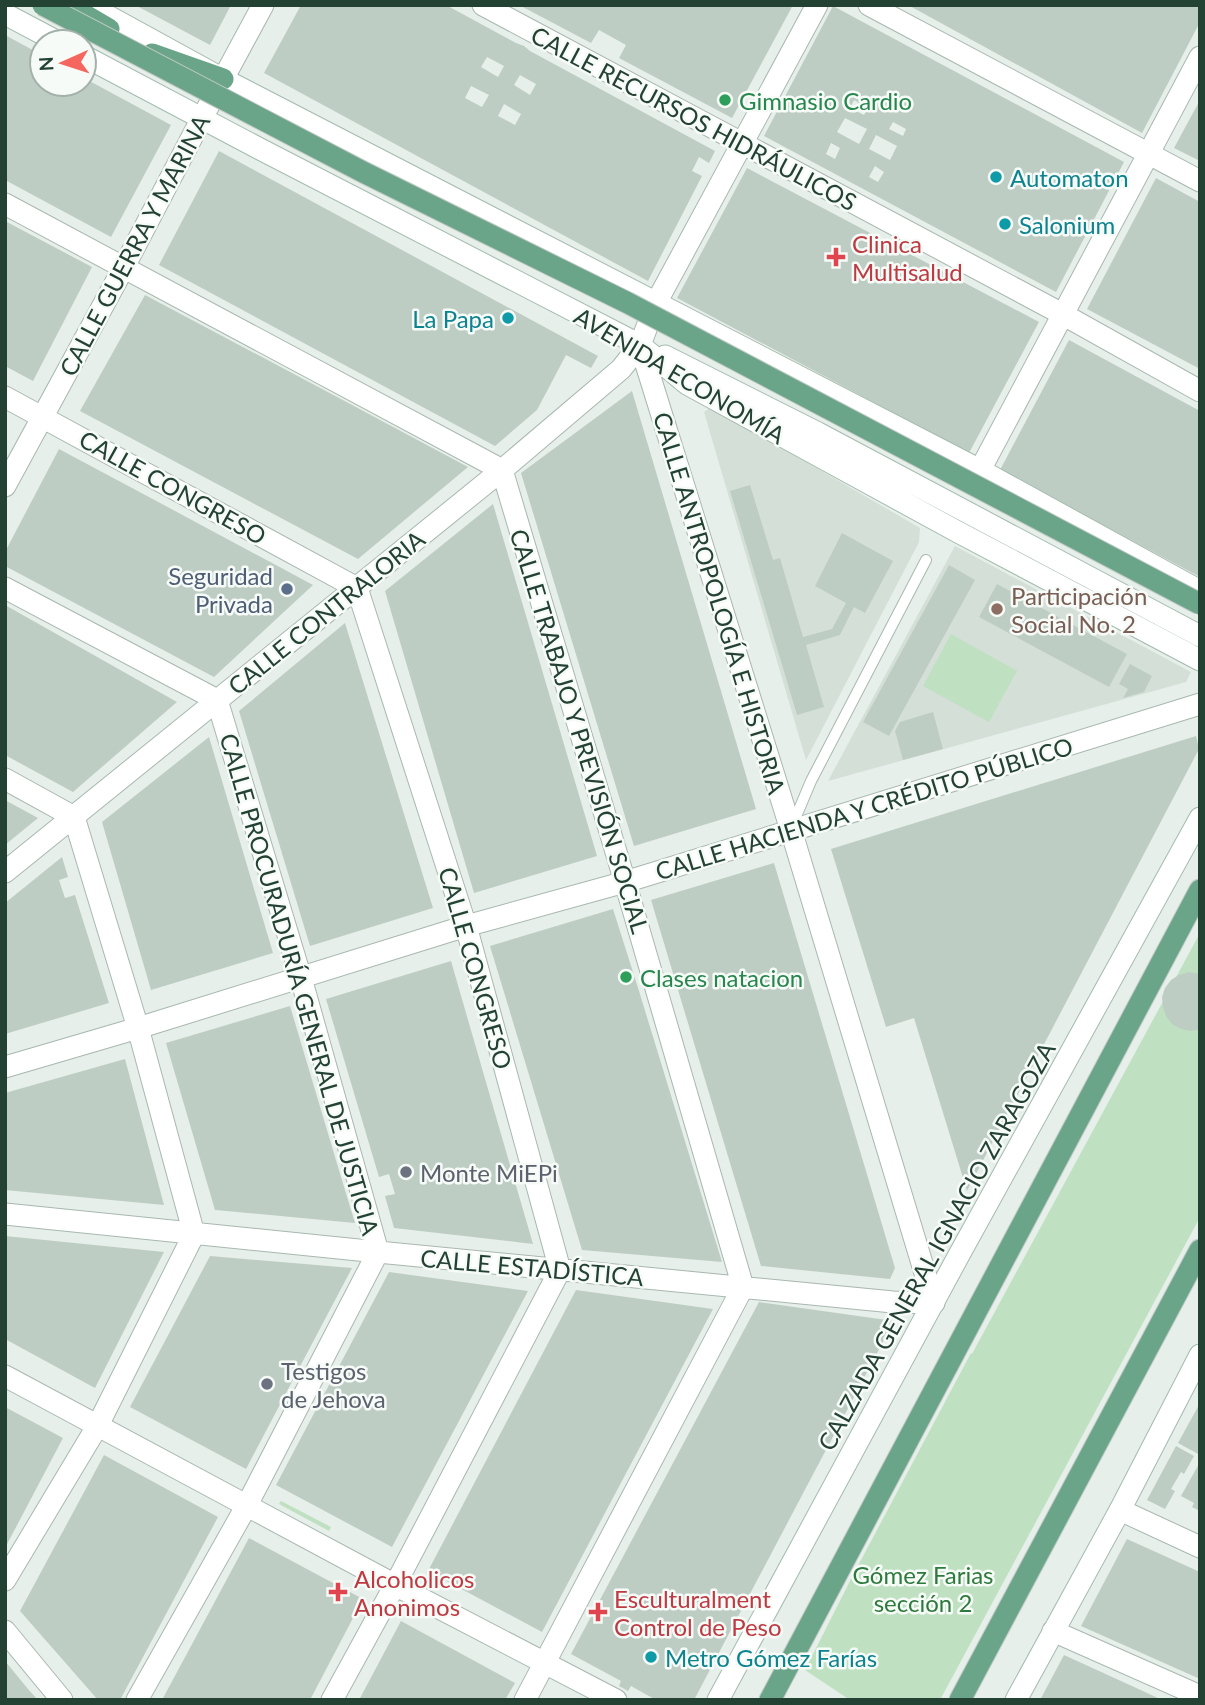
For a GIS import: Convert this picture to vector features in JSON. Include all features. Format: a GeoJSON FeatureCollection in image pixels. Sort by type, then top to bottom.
{"type":"FeatureCollection","features":[{"type":"Feature","properties":{"kind":"main road"},"geometry":{"type":"LineString","coordinates":[[43,5],[363,173],[628,303],[1200,604]]}},
{"type":"Feature","properties":{"kind":"main road"},"geometry":{"type":"LineString","coordinates":[[68,5],[155,55],[223,79]]}},
{"type":"Feature","properties":{"kind":"main road"},"geometry":{"type":"LineString","coordinates":[[770,1700],[1200,890]]}},
{"type":"Feature","properties":{"kind":"main road"},"geometry":{"type":"LineString","coordinates":[[960,1700],[1200,1250]]}},
{"type":"Feature","properties":{"kind":"street","name":"AVENIDA ECONOMÍA"},"geometry":{"type":"LineString","coordinates":[[88,5],[223,79],[980,470],[1200,591]]}},
{"type":"Feature","properties":{"kind":"street","name":"CALLE GUERRA Y MARINA"},"geometry":{"type":"LineString","coordinates":[[5,486],[263,5]]}},
{"type":"Feature","properties":{"kind":"street","name":"CALLE RECURSOS HIDRÁULICOS"},"geometry":{"type":"LineString","coordinates":[[483,5],[1200,391]]}},
{"type":"Feature","properties":{"kind":"street","name":"CALLE CONTRALORIA"},"geometry":{"type":"LineString","coordinates":[[5,872],[502,470],[621,369],[640,345],[656,303],[817,5]]}},
{"type":"Feature","properties":{"kind":"street"},"geometry":{"type":"LineString","coordinates":[[869,5],[1200,181]]}},
{"type":"Feature","properties":{"kind":"street"},"geometry":{"type":"LineString","coordinates":[[5,14],[32,28]]}},
{"type":"Feature","properties":{"kind":"street"},"geometry":{"type":"LineString","coordinates":[[980,470],[1200,57]]}},
{"type":"Feature","properties":{"kind":"street","name":"AVENIDA ECONOMÍA"},"geometry":{"type":"LineString","coordinates":[[98,63],[640,345],[687,384],[982,545],[1197,650]]}},
{"type":"Feature","properties":{"kind":"street"},"geometry":{"type":"LineString","coordinates":[[5,204],[502,470]]}},
{"type":"Feature","properties":{"kind":"street"},"geometry":{"type":"LineString","coordinates":[[640,345],[818,433],[1197,650]]}},
{"type":"Feature","properties":{"kind":"street","name":"CALLE ANTROPOLOGÍA E HISTORIA"},"geometry":{"type":"LineString","coordinates":[[640,345],[934,1303]]}},
{"type":"Feature","properties":{"kind":"street","name":"CALLE CONGRESO"},"geometry":{"type":"LineString","coordinates":[[5,397],[357,588],[466,926],[560,1270]]}},
{"type":"Feature","properties":{"kind":"street","name":"CALLE TRABAJO Y PREVISIÓN SOCIAL"},"geometry":{"type":"LineString","coordinates":[[502,470],[743,1287]]}},
{"type":"Feature","properties":{"kind":"street","name":"CALLE PROCURADURÍA GENERAL DE JUSTICIA"},"geometry":{"type":"LineString","coordinates":[[5,588],[217,700],[301,978],[378,1252],[247,1505],[138,1700]]}},
{"type":"Feature","properties":{"kind":"street","name":"CALLE HACIENDA Y CRÉDITO PÚBLICO"},"geometry":{"type":"LineString","coordinates":[[5,1067],[466,926],[625,882],[1200,704]]}},
{"type":"Feature","properties":{"kind":"street"},"geometry":{"type":"LineString","coordinates":[[5,779],[74,817],[138,1028],[194,1234],[98,1425],[5,1580]]}},
{"type":"Feature","properties":{"kind":"street","name":"CALZADA GENERAL IGNACIO ZARAGOZA"},"geometry":{"type":"LineString","coordinates":[[718,1700],[1200,818]]}},
{"type":"Feature","properties":{"kind":"street","name":"CALLE ESTADÍSTICA"},"geometry":{"type":"LineString","coordinates":[[5,1214],[893,1302],[934,1303]]}},
{"type":"Feature","properties":{"kind":"street"},"geometry":{"type":"LineString","coordinates":[[332,1700],[560,1270]]}},
{"type":"Feature","properties":{"kind":"street"},"geometry":{"type":"LineString","coordinates":[[525,1700],[743,1287]]}},
{"type":"Feature","properties":{"kind":"street"},"geometry":{"type":"LineString","coordinates":[[1016,1700],[1120,1510],[1200,1355]]}},
{"type":"Feature","properties":{"kind":"street"},"geometry":{"type":"LineString","coordinates":[[5,1376],[616,1700]]}},
{"type":"Feature","properties":{"kind":"street"},"geometry":{"type":"LineString","coordinates":[[1120,1510],[1200,1547]]}},
{"type":"Feature","properties":{"kind":"street"},"geometry":{"type":"LineString","coordinates":[[5,1631],[62,1700]]}},
{"type":"Feature","properties":{"kind":"street"},"geometry":{"type":"LineString","coordinates":[[1054,1631],[1200,1696]]}},
{"type":"Feature","properties":{"kind":"lane"},"geometry":{"type":"LineString","coordinates":[[791,830],[811,781],[926,560]]}},
{"type":"Feature","properties":{"kind":"shaded area"},"geometry":{"type":"Polygon","coordinates":[[[711,407],[920,528],[919,542],[806,760],[704,412],[711,407]]]}},
{"type":"Feature","properties":{"kind":"shaded area","name":"Participación Social No. 2"},"geometry":{"type":"Polygon","coordinates":[[[955,546],[1191,672],[1186,682],[828,781],[955,546]]]}},
{"type":"Feature","properties":{"kind":"green space"},"geometry":{"type":"Polygon","coordinates":[[[951,634],[1017,671],[989,722],[923,686],[951,634]]]}},
{"type":"Feature","properties":{"kind":"green space","name":"Gómez Farias sección 2"},"geometry":{"type":"Polygon","coordinates":[[[1200,933],[1200,1217],[940,1700],[850,1700],[805,1670],[971,1353],[1200,933]]]}},
{"type":"Feature","properties":{"kind":"green space"},"geometry":{"type":"Polygon","coordinates":[[[281,1501],[331,1527],[329,1531],[279,1504],[281,1501]]]}},
{"type":"Feature","properties":{"kind":"building"},"geometry":{"type":"Polygon","coordinates":[[[135,5],[231,5],[210,45],[135,5]]]}},
{"type":"Feature","properties":{"kind":"building"},"geometry":{"type":"Polygon","coordinates":[[[301,5],[446,5],[715,151],[709,163],[699,157],[692,171],[702,176],[648,281],[264,73],[301,5]],[[487,57],[481,67],[498,77],[504,66],[487,57]],[[520,75],[514,85],[530,95],[536,84],[520,75]],[[471,86],[465,98],[482,107],[489,95],[471,86]],[[504,104],[498,116],[515,125],[521,114],[504,104]]]}},
{"type":"Feature","properties":{"kind":"building"},"geometry":{"type":"Polygon","coordinates":[[[519,5],[793,5],[732,118],[619,58],[626,45],[599,30],[591,43],[519,5]]]}},
{"type":"Feature","properties":{"kind":"building"},"geometry":{"type":"Polygon","coordinates":[[[908,5],[1200,5],[1200,22],[1142,133],[908,5]]]}},
{"type":"Feature","properties":{"kind":"building"},"geometry":{"type":"Polygon","coordinates":[[[833,6],[1124,162],[1056,292],[764,136],[833,6]],[[854,100],[850,108],[864,115],[868,108],[854,100]],[[845,118],[837,132],[859,144],[867,129],[845,118]],[[893,122],[889,129],[903,136],[906,129],[893,122]],[[876,135],[869,149],[890,160],[897,146],[876,135]],[[831,143],[826,154],[835,159],[840,148],[831,143]],[[875,166],[869,177],[878,182],[884,172],[875,166]]]}},
{"type":"Feature","properties":{"kind":"building"},"geometry":{"type":"Polygon","coordinates":[[[5,35],[28,47],[28,98],[98,98],[98,86],[171,125],[111,237],[5,180],[5,35]]]}},
{"type":"Feature","properties":{"kind":"building"},"geometry":{"type":"Polygon","coordinates":[[[1200,100],[1200,161],[1174,148],[1200,100]]]}},
{"type":"Feature","properties":{"kind":"building"},"geometry":{"type":"Polygon","coordinates":[[[219,151],[598,356],[591,368],[566,355],[537,410],[495,446],[159,265],[219,151]]]}},
{"type":"Feature","properties":{"kind":"building"},"geometry":{"type":"Polygon","coordinates":[[[747,168],[1039,322],[969,453],[677,298],[747,168]]]}},
{"type":"Feature","properties":{"kind":"building"},"geometry":{"type":"Polygon","coordinates":[[[1156,178],[1200,202],[1200,369],[1087,309],[1156,178]]]}},
{"type":"Feature","properties":{"kind":"building"},"geometry":{"type":"Polygon","coordinates":[[[5,221],[92,267],[33,381],[5,366],[5,221]]]}},
{"type":"Feature","properties":{"kind":"building"},"geometry":{"type":"Polygon","coordinates":[[[145,295],[468,467],[358,559],[80,411],[145,295]]]}},
{"type":"Feature","properties":{"kind":"building"},"geometry":{"type":"Polygon","coordinates":[[[1069,340],[1200,411],[1200,577],[1000,470],[1069,340]]]}},
{"type":"Feature","properties":{"kind":"building"},"geometry":{"type":"Polygon","coordinates":[[[632,391],[756,809],[634,846],[521,473],[632,391]]]}},
{"type":"Feature","properties":{"kind":"building"},"geometry":{"type":"Polygon","coordinates":[[[59,449],[313,585],[214,677],[5,566],[5,552],[59,449]]]}},
{"type":"Feature","properties":{"kind":"building"},"geometry":{"type":"Polygon","coordinates":[[[750,485],[773,560],[780,558],[803,637],[832,629],[846,603],[815,586],[842,533],[893,561],[865,613],[854,607],[840,635],[806,645],[824,707],[797,715],[730,491],[750,485]]]}},
{"type":"Feature","properties":{"kind":"building"},"geometry":{"type":"Polygon","coordinates":[[[493,504],[597,856],[474,893],[385,591],[493,504]]]}},
{"type":"Feature","properties":{"kind":"building"},"geometry":{"type":"Polygon","coordinates":[[[949,565],[975,580],[889,736],[863,722],[949,565]]]}},
{"type":"Feature","properties":{"kind":"building"},"geometry":{"type":"Polygon","coordinates":[[[997,584],[1127,654],[1109,687],[979,617],[997,584]]]}},
{"type":"Feature","properties":{"kind":"building"},"geometry":{"type":"Polygon","coordinates":[[[5,605],[177,702],[73,792],[5,755],[5,605]]]}},
{"type":"Feature","properties":{"kind":"building"},"geometry":{"type":"Polygon","coordinates":[[[345,623],[433,908],[310,946],[239,711],[345,623]]]}},
{"type":"Feature","properties":{"kind":"building"},"geometry":{"type":"Polygon","coordinates":[[[1130,664],[1152,676],[1144,692],[1123,698],[1128,689],[1119,684],[1130,664]]]}},
{"type":"Feature","properties":{"kind":"building"},"geometry":{"type":"Polygon","coordinates":[[[933,712],[943,749],[903,760],[895,731],[900,722],[933,712]]]}},
{"type":"Feature","properties":{"kind":"building"},"geometry":{"type":"Polygon","coordinates":[[[1196,736],[1199,749],[967,1191],[914,1018],[886,1027],[831,849],[1196,736]]]}},
{"type":"Feature","properties":{"kind":"building"},"geometry":{"type":"Polygon","coordinates":[[[209,737],[273,953],[151,990],[102,822],[209,737]]]}},
{"type":"Feature","properties":{"kind":"building"},"geometry":{"type":"Polygon","coordinates":[[[5,800],[38,818],[5,845],[5,800]]]}},
{"type":"Feature","properties":{"kind":"building"},"geometry":{"type":"Polygon","coordinates":[[[62,857],[68,877],[59,880],[65,898],[75,895],[109,1003],[5,1034],[5,903],[62,857]]]}},
{"type":"Feature","properties":{"kind":"building"},"geometry":{"type":"Polygon","coordinates":[[[774,863],[895,1268],[890,1279],[761,1266],[651,900],[774,863]]]}},
{"type":"Feature","properties":{"kind":"building"},"geometry":{"type":"Polygon","coordinates":[[[613,909],[722,1262],[582,1250],[490,946],[613,909]]]}},
{"type":"Feature","properties":{"kind":"building"},"geometry":{"type":"Polygon","coordinates":[[[451,961],[533,1244],[394,1228],[385,1196],[395,1194],[389,1174],[379,1177],[326,999],[451,961]]]}},
{"type":"Feature","properties":{"kind":"building"},"geometry":{"type":"Polygon","coordinates":[[[1189,972],[1200,974],[1200,1030],[1190,1031],[1172,1024],[1163,1007],[1165,988],[1171,980],[1189,972]]]}},
{"type":"Feature","properties":{"kind":"building"},"geometry":{"type":"Polygon","coordinates":[[[290,1006],[355,1223],[215,1210],[166,1043],[290,1006]]]}},
{"type":"Feature","properties":{"kind":"building"},"geometry":{"type":"Polygon","coordinates":[[[125,1059],[164,1205],[5,1190],[5,1093],[125,1059]]]}},
{"type":"Feature","properties":{"kind":"building"},"geometry":{"type":"Polygon","coordinates":[[[5,1236],[164,1252],[95,1388],[5,1339],[5,1236]]]}},
{"type":"Feature","properties":{"kind":"building"},"geometry":{"type":"Polygon","coordinates":[[[210,1256],[352,1268],[246,1469],[130,1407],[210,1256]]]}},
{"type":"Feature","properties":{"kind":"building"},"geometry":{"type":"Polygon","coordinates":[[[389,1272],[528,1291],[392,1547],[276,1485],[389,1272]]]}},
{"type":"Feature","properties":{"kind":"building"},"geometry":{"type":"Polygon","coordinates":[[[576,1290],[713,1309],[542,1632],[428,1571],[576,1290]]]}},
{"type":"Feature","properties":{"kind":"building"},"geometry":{"type":"Polygon","coordinates":[[[759,1302],[894,1321],[694,1700],[656,1700],[631,1686],[628,1691],[619,1686],[621,1681],[571,1654],[759,1302]]]}},
{"type":"Feature","properties":{"kind":"building"},"geometry":{"type":"Polygon","coordinates":[[[1200,1403],[1200,1455],[1178,1443],[1200,1403]]]}},
{"type":"Feature","properties":{"kind":"building"},"geometry":{"type":"Polygon","coordinates":[[[5,1407],[63,1438],[5,1548],[5,1407]]]}},
{"type":"Feature","properties":{"kind":"building"},"geometry":{"type":"Polygon","coordinates":[[[1176,1446],[1194,1456],[1171,1489],[1175,1491],[1165,1509],[1147,1500],[1176,1446]]]}},
{"type":"Feature","properties":{"kind":"building"},"geometry":{"type":"Polygon","coordinates":[[[104,1455],[218,1517],[120,1700],[98,1700],[20,1611],[104,1455]]]}},
{"type":"Feature","properties":{"kind":"building"},"geometry":{"type":"Polygon","coordinates":[[[1200,1462],[1200,1511],[1192,1507],[1194,1503],[1181,1496],[1200,1462]]]}},
{"type":"Feature","properties":{"kind":"building"},"geometry":{"type":"Polygon","coordinates":[[[249,1538],[363,1599],[310,1700],[162,1700],[249,1538]]]}},
{"type":"Feature","properties":{"kind":"building"},"geometry":{"type":"Polygon","coordinates":[[[1127,1539],[1200,1572],[1200,1679],[1081,1626],[1127,1539]]]}},
{"type":"Feature","properties":{"kind":"building"},"geometry":{"type":"Polygon","coordinates":[[[401,1621],[515,1683],[505,1700],[359,1700],[401,1621]]]}},
{"type":"Feature","properties":{"kind":"building"},"geometry":{"type":"Polygon","coordinates":[[[1064,1655],[1145,1692],[1162,1700],[1040,1700],[1064,1655]]]}},
{"type":"Feature","properties":{"kind":"building"},"geometry":{"type":"Polygon","coordinates":[[[5,1661],[28,1689],[38,1700],[5,1700],[5,1661]]]}},
{"type":"Feature","properties":{"kind":"place","name":"Gimnasio Cardio"},"geometry":{"type":"Point","coordinates":[725,100]}},
{"type":"Feature","properties":{"kind":"place","name":"Automaton"},"geometry":{"type":"Point","coordinates":[996,177]}},
{"type":"Feature","properties":{"kind":"place","name":"Salonium"},"geometry":{"type":"Point","coordinates":[1005,224]}},
{"type":"Feature","properties":{"kind":"place","name":"Clinica Multisalud"},"geometry":{"type":"Point","coordinates":[836,257]}},
{"type":"Feature","properties":{"kind":"place","name":"La Papa"},"geometry":{"type":"Point","coordinates":[508,318]}},
{"type":"Feature","properties":{"kind":"place","name":"Seguridad Privada"},"geometry":{"type":"Point","coordinates":[287,589]}},
{"type":"Feature","properties":{"kind":"place","name":"Participación Social No. 2"},"geometry":{"type":"Point","coordinates":[997,609]}},
{"type":"Feature","properties":{"kind":"place","name":"Clases natacion"},"geometry":{"type":"Point","coordinates":[626,977]}},
{"type":"Feature","properties":{"kind":"place","name":"Monte MiEPi"},"geometry":{"type":"Point","coordinates":[406,1172]}},
{"type":"Feature","properties":{"kind":"place","name":"Testigos de Jehova"},"geometry":{"type":"Point","coordinates":[267,1384]}},
{"type":"Feature","properties":{"kind":"place","name":"Alcoholicos Anonimos"},"geometry":{"type":"Point","coordinates":[338,1592]}},
{"type":"Feature","properties":{"kind":"place","name":"Esculturalment Control de Peso"},"geometry":{"type":"Point","coordinates":[598,1612]}},
{"type":"Feature","properties":{"kind":"place","name":"Metro Gómez Farías"},"geometry":{"type":"Point","coordinates":[651,1657]}}]}
